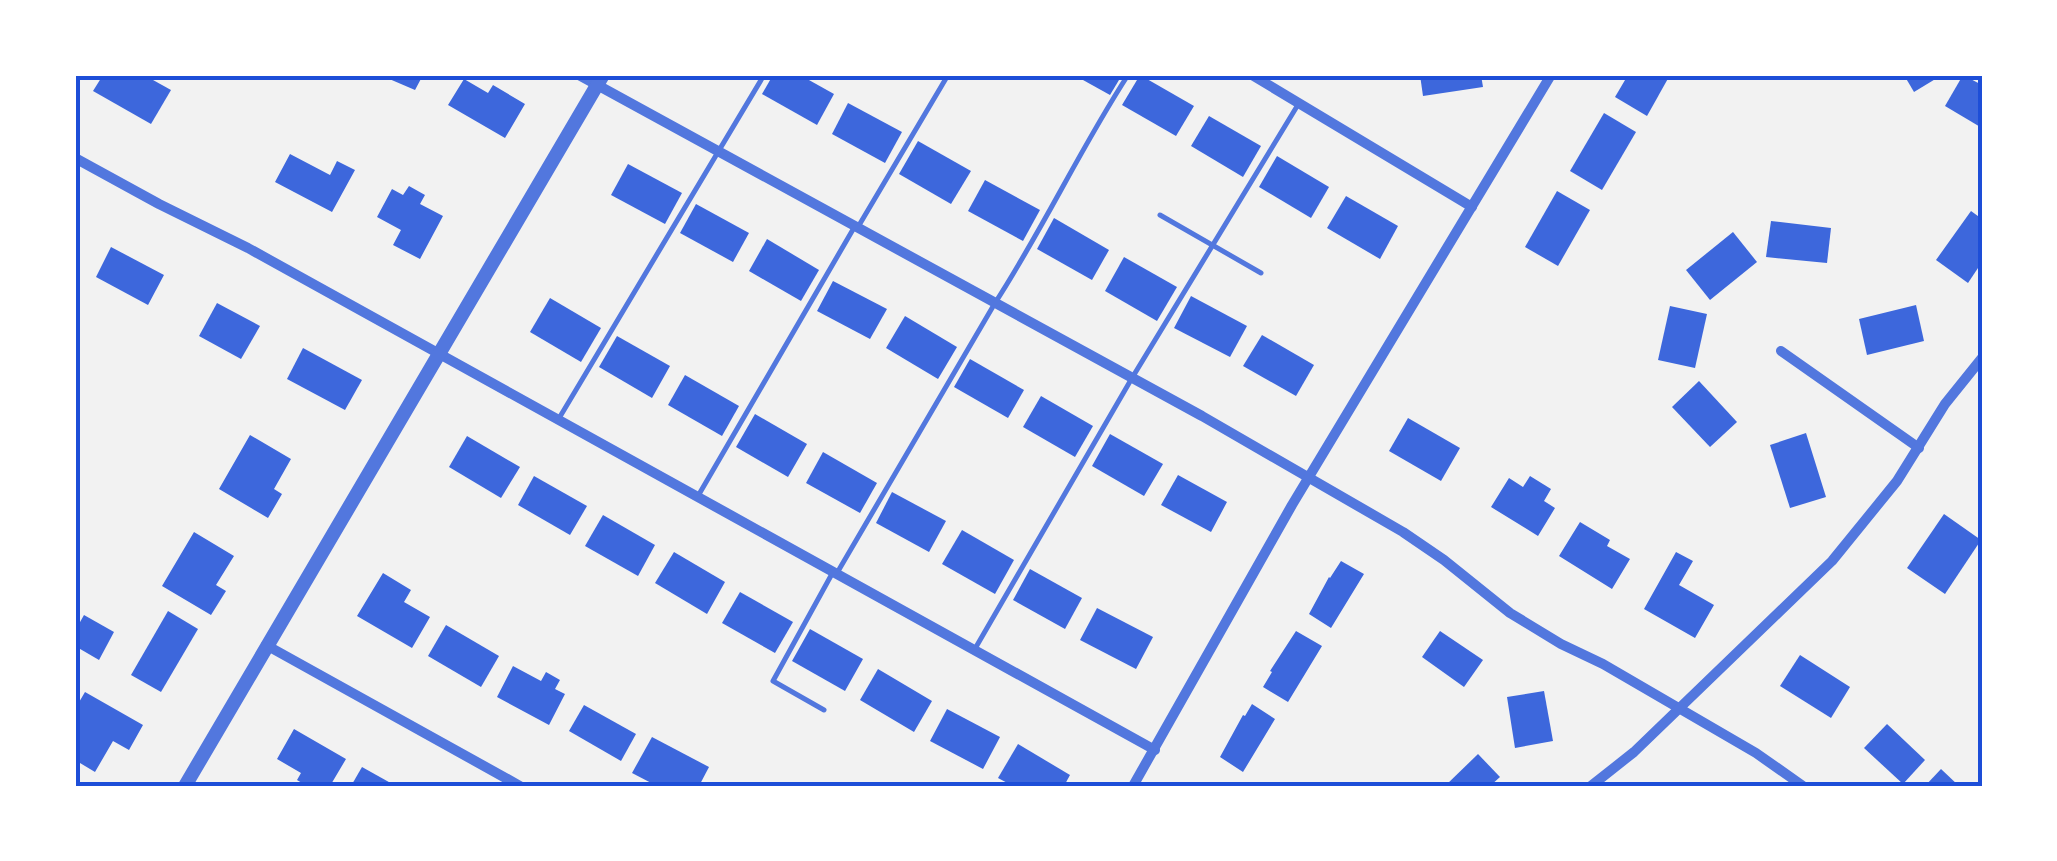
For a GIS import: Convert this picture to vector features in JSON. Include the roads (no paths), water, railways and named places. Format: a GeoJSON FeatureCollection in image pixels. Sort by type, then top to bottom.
{"type":"FeatureCollection","features":[{"type":"Feature","properties":{"kind":"street"},"geometry":{"type":"LineString","coordinates":[[579,75],[600,80],[719,152],[1404,532],[1527,623],[1756,753],[1803,786]]}},
{"type":"Feature","properties":{"kind":"street"},"geometry":{"type":"LineString","coordinates":[[1252,75],[1472,206]]}},
{"type":"Feature","properties":{"kind":"street"},"geometry":{"type":"LineString","coordinates":[[1133,786],[1309,478],[1551,75]]}},
{"type":"Feature","properties":{"kind":"street"},"geometry":{"type":"LineString","coordinates":[[185,786],[600,80]]}},
{"type":"Feature","properties":{"kind":"street"},"geometry":{"type":"LineString","coordinates":[[75,158],[248,248],[1155,750]]}},
{"type":"Feature","properties":{"kind":"street"},"geometry":{"type":"LineString","coordinates":[[1781,351],[1919,448]]}},
{"type":"Feature","properties":{"kind":"street"},"geometry":{"type":"LineString","coordinates":[[1591,786],[1634,752],[1832,561],[1866,522],[1919,448],[1944,404],[1982,358]]}},
{"type":"Feature","properties":{"kind":"street"},"geometry":{"type":"LineString","coordinates":[[266,644],[520,786]]}},
{"type":"Feature","properties":{"kind":"lane"},"geometry":{"type":"LineString","coordinates":[[558,420],[764,75]]}},
{"type":"Feature","properties":{"kind":"lane"},"geometry":{"type":"LineString","coordinates":[[698,497],[948,75]]}},
{"type":"Feature","properties":{"kind":"lane"},"geometry":{"type":"LineString","coordinates":[[824,710],[773,681],[1128,75]]}},
{"type":"Feature","properties":{"kind":"lane"},"geometry":{"type":"LineString","coordinates":[[974,650],[1132,378],[1299,103]]}},
{"type":"Feature","properties":{"kind":"lane"},"geometry":{"type":"LineString","coordinates":[[1160,215],[1261,273]]}}]}
